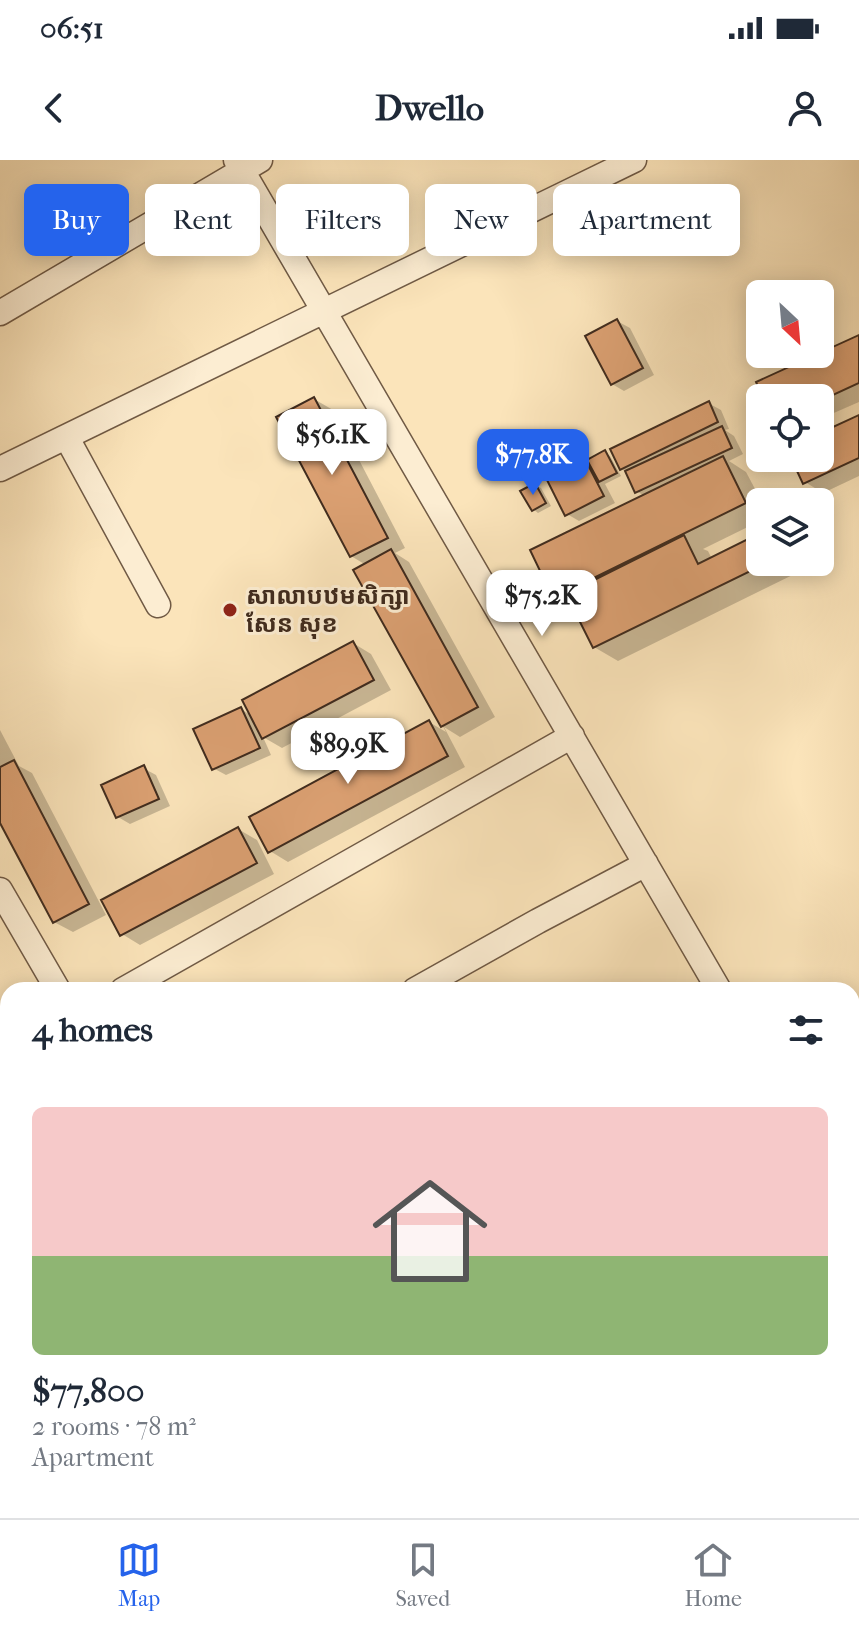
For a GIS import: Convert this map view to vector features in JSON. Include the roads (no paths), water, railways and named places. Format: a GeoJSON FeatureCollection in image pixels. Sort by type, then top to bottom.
{"type":"FeatureCollection","features":[{"type":"Feature","properties":{"kind":"street"},"geometry":{"type":"LineString","coordinates":[[0,469],[634,160]]}},
{"type":"Feature","properties":{"kind":"street"},"geometry":{"type":"LineString","coordinates":[[0,313],[246,164],[323,310],[713,982]]}},
{"type":"Feature","properties":{"kind":"street"},"geometry":{"type":"LineString","coordinates":[[67,438],[158,605]]}},
{"type":"Feature","properties":{"kind":"street"},"geometry":{"type":"LineString","coordinates":[[137,982],[572,736]]}},
{"type":"Feature","properties":{"kind":"street"},"geometry":{"type":"LineString","coordinates":[[429,982],[646,864]]}},
{"type":"Feature","properties":{"kind":"street"},"geometry":{"type":"LineString","coordinates":[[0,890],[53,982]]}},
{"type":"Feature","properties":{"kind":"place","name":"សាលាបឋមសិក្សា សែន សុខ"},"geometry":{"type":"Point","coordinates":[230,610]}}]}
